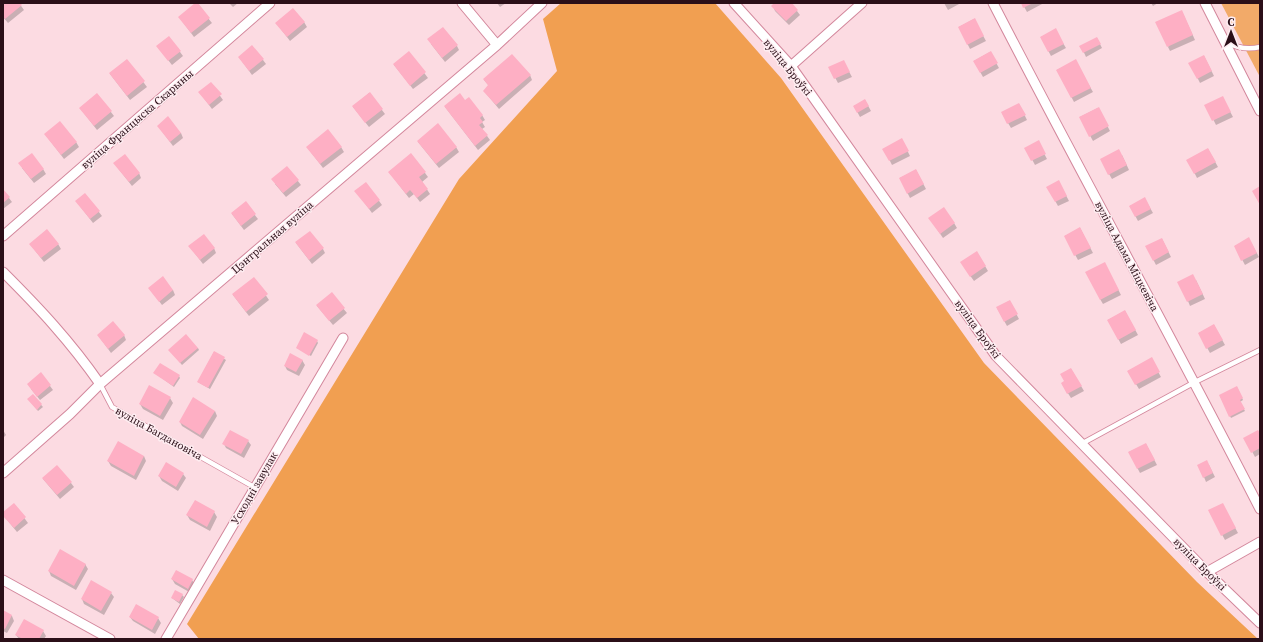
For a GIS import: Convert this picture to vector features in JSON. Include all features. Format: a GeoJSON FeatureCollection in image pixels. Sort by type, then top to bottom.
{"type":"FeatureCollection","features":[{"type":"Feature","properties":{"kind":"street","name":"вуліца Францыска Скарыны"},"geometry":{"type":"LineString","coordinates":[[3,236],[270,3]]}},
{"type":"Feature","properties":{"kind":"street"},"geometry":{"type":"LineString","coordinates":[[462,3],[496,45]]}},
{"type":"Feature","properties":{"kind":"street","name":"Цэнтральная вуліца"},"geometry":{"type":"LineString","coordinates":[[3,473],[70,414],[100,384],[496,45],[542,3]]}},
{"type":"Feature","properties":{"kind":"street","name":"вуліца Броўкі"},"geometry":{"type":"LineString","coordinates":[[734,3],[791,66],[996,356],[1260,623]]}},
{"type":"Feature","properties":{"kind":"street"},"geometry":{"type":"LineString","coordinates":[[791,66],[862,3]]}},
{"type":"Feature","properties":{"kind":"street","name":"вуліца Адама Міцкевіча"},"geometry":{"type":"LineString","coordinates":[[993,3],[1057,126],[1195,382],[1260,509]]}},
{"type":"Feature","properties":{"kind":"street"},"geometry":{"type":"LineString","coordinates":[[1205,3],[1260,110]]}},
{"type":"Feature","properties":{"kind":"street","name":"вуліца Багдановіча"},"geometry":{"type":"LineString","coordinates":[[3,272],[46,316],[76,350],[100,384]]}},
{"type":"Feature","properties":{"kind":"street","name":"Усходні завулак"},"geometry":{"type":"LineString","coordinates":[[166,639],[343,338]]}},
{"type":"Feature","properties":{"kind":"street"},"geometry":{"type":"LineString","coordinates":[[1208,572],[1260,542]]}},
{"type":"Feature","properties":{"kind":"street"},"geometry":{"type":"LineString","coordinates":[[3,580],[110,639]]}},
{"type":"Feature","properties":{"kind":"lane"},"geometry":{"type":"LineString","coordinates":[[1225,41],[1236,47],[1260,47]]}},
{"type":"Feature","properties":{"kind":"lane"},"geometry":{"type":"LineString","coordinates":[[1082,443],[1195,382],[1260,350]]}},
{"type":"Feature","properties":{"kind":"lane","name":"вуліца Багдановіча"},"geometry":{"type":"LineString","coordinates":[[100,384],[112,407],[254,487]]}},
{"type":"Feature","properties":{"kind":"shaded area"},"geometry":{"type":"Polygon","coordinates":[[[561,3],[715,3],[781,78],[984,363],[1197,582],[1258,639],[199,639],[187,624],[459,179],[557,71],[543,19],[561,3]]]}},
{"type":"Feature","properties":{"kind":"shaded area"},"geometry":{"type":"Polygon","coordinates":[[[1221,3],[1260,3],[1260,77],[1221,3]]]}},
{"type":"Feature","properties":{"kind":"building"},"geometry":{"type":"Polygon","coordinates":[[[3,3],[20,3],[22,5],[5,19],[3,17],[3,3]]]}},
{"type":"Feature","properties":{"kind":"building"},"geometry":{"type":"Polygon","coordinates":[[[195,3],[198,3],[210,18],[191,33],[178,17],[195,3]]]}},
{"type":"Feature","properties":{"kind":"building"},"geometry":{"type":"Polygon","coordinates":[[[774,3],[792,3],[798,10],[786,21],[771,6],[774,3]]]}},
{"type":"Feature","properties":{"kind":"building"},"geometry":{"type":"Polygon","coordinates":[[[1021,3],[1033,3],[1023,8],[1021,3]]]}},
{"type":"Feature","properties":{"kind":"building"},"geometry":{"type":"Polygon","coordinates":[[[293,8],[305,22],[287,37],[275,23],[293,8]]]}},
{"type":"Feature","properties":{"kind":"building"},"geometry":{"type":"Polygon","coordinates":[[[1182,10],[1193,35],[1167,47],[1155,22],[1182,10]]]}},
{"type":"Feature","properties":{"kind":"building"},"geometry":{"type":"Polygon","coordinates":[[[975,18],[984,36],[967,45],[958,27],[975,18]]]}},
{"type":"Feature","properties":{"kind":"building"},"geometry":{"type":"Polygon","coordinates":[[[443,27],[458,45],[442,58],[427,39],[443,27]]]}},
{"type":"Feature","properties":{"kind":"building"},"geometry":{"type":"Polygon","coordinates":[[[1056,28],[1064,44],[1048,52],[1040,37],[1056,28]]]}},
{"type":"Feature","properties":{"kind":"building"},"geometry":{"type":"Polygon","coordinates":[[[169,36],[181,51],[168,61],[156,46],[169,36]]]}},
{"type":"Feature","properties":{"kind":"building"},"geometry":{"type":"Polygon","coordinates":[[[1097,37],[1101,44],[1083,53],[1079,46],[1097,37]]]}},
{"type":"Feature","properties":{"kind":"building"},"geometry":{"type":"Polygon","coordinates":[[[252,45],[264,59],[249,71],[238,57],[252,45]]]}},
{"type":"Feature","properties":{"kind":"building"},"geometry":{"type":"Polygon","coordinates":[[[409,51],[426,72],[410,86],[393,64],[409,51]]]}},
{"type":"Feature","properties":{"kind":"building"},"geometry":{"type":"Polygon","coordinates":[[[991,51],[998,63],[980,73],[973,61],[991,51]]]}},
{"type":"Feature","properties":{"kind":"building"},"geometry":{"type":"Polygon","coordinates":[[[512,54],[531,75],[496,105],[483,91],[488,85],[483,79],[512,54]]]}},
{"type":"Feature","properties":{"kind":"building"},"geometry":{"type":"Polygon","coordinates":[[[1204,55],[1212,71],[1197,79],[1188,63],[1204,55]]]}},
{"type":"Feature","properties":{"kind":"building"},"geometry":{"type":"Polygon","coordinates":[[[127,59],[145,81],[127,96],[109,73],[127,59]]]}},
{"type":"Feature","properties":{"kind":"building"},"geometry":{"type":"Polygon","coordinates":[[[1076,59],[1091,88],[1071,98],[1056,70],[1076,59]]]}},
{"type":"Feature","properties":{"kind":"building"},"geometry":{"type":"Polygon","coordinates":[[[844,60],[850,72],[834,79],[828,67],[844,60]]]}},
{"type":"Feature","properties":{"kind":"building"},"geometry":{"type":"Polygon","coordinates":[[[211,82],[222,94],[209,105],[198,92],[211,82]]]}},
{"type":"Feature","properties":{"kind":"building"},"geometry":{"type":"Polygon","coordinates":[[[370,92],[383,109],[365,123],[352,106],[370,92]]]}},
{"type":"Feature","properties":{"kind":"building"},"geometry":{"type":"Polygon","coordinates":[[[97,93],[112,111],[94,126],[79,108],[97,93]]]}},
{"type":"Feature","properties":{"kind":"building"},"geometry":{"type":"Polygon","coordinates":[[[460,93],[465,100],[469,97],[483,115],[480,118],[483,122],[479,125],[488,135],[475,146],[444,106],[460,93]]]}},
{"type":"Feature","properties":{"kind":"building"},"geometry":{"type":"Polygon","coordinates":[[[1223,96],[1231,112],[1212,121],[1204,105],[1223,96]]]}},
{"type":"Feature","properties":{"kind":"building"},"geometry":{"type":"Polygon","coordinates":[[[865,99],[869,106],[857,113],[853,106],[865,99]]]}},
{"type":"Feature","properties":{"kind":"building"},"geometry":{"type":"Polygon","coordinates":[[[1019,103],[1026,115],[1007,124],[1001,112],[1019,103]]]}},
{"type":"Feature","properties":{"kind":"building"},"geometry":{"type":"Polygon","coordinates":[[[1099,107],[1109,126],[1089,137],[1079,117],[1099,107]]]}},
{"type":"Feature","properties":{"kind":"building"},"geometry":{"type":"Polygon","coordinates":[[[168,116],[181,133],[170,142],[157,126],[168,116]]]}},
{"type":"Feature","properties":{"kind":"building"},"geometry":{"type":"Polygon","coordinates":[[[60,121],[77,142],[61,155],[44,134],[60,121]]]}},
{"type":"Feature","properties":{"kind":"building"},"geometry":{"type":"Polygon","coordinates":[[[438,123],[457,147],[436,164],[417,141],[438,123]]]}},
{"type":"Feature","properties":{"kind":"building"},"geometry":{"type":"Polygon","coordinates":[[[328,129],[342,147],[320,164],[306,147],[328,129]]]}},
{"type":"Feature","properties":{"kind":"building"},"geometry":{"type":"Polygon","coordinates":[[[902,138],[909,151],[889,161],[882,149],[902,138]]]}},
{"type":"Feature","properties":{"kind":"building"},"geometry":{"type":"Polygon","coordinates":[[[1039,140],[1046,154],[1031,161],[1024,148],[1039,140]]]}},
{"type":"Feature","properties":{"kind":"building"},"geometry":{"type":"Polygon","coordinates":[[[1208,148],[1216,162],[1194,174],[1186,160],[1208,148]]]}},
{"type":"Feature","properties":{"kind":"building"},"geometry":{"type":"Polygon","coordinates":[[[1119,149],[1127,165],[1108,175],[1100,159],[1119,149]]]}},
{"type":"Feature","properties":{"kind":"building"},"geometry":{"type":"Polygon","coordinates":[[[32,153],[44,169],[31,179],[18,163],[32,153]]]}},
{"type":"Feature","properties":{"kind":"building"},"geometry":{"type":"Polygon","coordinates":[[[411,153],[426,172],[419,177],[428,189],[417,198],[410,190],[406,194],[388,172],[411,153]]]}},
{"type":"Feature","properties":{"kind":"building"},"geometry":{"type":"Polygon","coordinates":[[[125,154],[140,173],[129,182],[113,163],[125,154]]]}},
{"type":"Feature","properties":{"kind":"building"},"geometry":{"type":"Polygon","coordinates":[[[287,166],[299,180],[283,193],[271,179],[287,166]]]}},
{"type":"Feature","properties":{"kind":"building"},"geometry":{"type":"Polygon","coordinates":[[[916,169],[924,184],[907,194],[899,178],[916,169]]]}},
{"type":"Feature","properties":{"kind":"building"},"geometry":{"type":"Polygon","coordinates":[[[1059,180],[1067,196],[1055,202],[1046,187],[1059,180]]]}},
{"type":"Feature","properties":{"kind":"building"},"geometry":{"type":"Polygon","coordinates":[[[366,182],[380,200],[369,209],[354,191],[366,182]]]}},
{"type":"Feature","properties":{"kind":"building"},"geometry":{"type":"Polygon","coordinates":[[[1260,186],[1260,205],[1252,191],[1260,186]]]}},
{"type":"Feature","properties":{"kind":"building"},"geometry":{"type":"Polygon","coordinates":[[[3,189],[10,197],[3,203],[3,189]]]}},
{"type":"Feature","properties":{"kind":"building"},"geometry":{"type":"Polygon","coordinates":[[[85,193],[100,211],[90,219],[75,201],[85,193]]]}},
{"type":"Feature","properties":{"kind":"building"},"geometry":{"type":"Polygon","coordinates":[[[1145,197],[1151,209],[1135,217],[1129,206],[1145,197]]]}},
{"type":"Feature","properties":{"kind":"building"},"geometry":{"type":"Polygon","coordinates":[[[246,201],[256,214],[241,226],[231,213],[246,201]]]}},
{"type":"Feature","properties":{"kind":"building"},"geometry":{"type":"Polygon","coordinates":[[[944,207],[955,223],[940,234],[928,218],[944,207]]]}},
{"type":"Feature","properties":{"kind":"building"},"geometry":{"type":"Polygon","coordinates":[[[1080,227],[1091,248],[1074,256],[1064,236],[1080,227]]]}},
{"type":"Feature","properties":{"kind":"building"},"geometry":{"type":"Polygon","coordinates":[[[47,229],[59,244],[41,258],[29,244],[47,229]]]}},
{"type":"Feature","properties":{"kind":"building"},"geometry":{"type":"Polygon","coordinates":[[[310,231],[324,248],[309,260],[295,242],[310,231]]]}},
{"type":"Feature","properties":{"kind":"building"},"geometry":{"type":"Polygon","coordinates":[[[204,234],[215,248],[200,260],[188,246],[204,234]]]}},
{"type":"Feature","properties":{"kind":"building"},"geometry":{"type":"Polygon","coordinates":[[[1249,237],[1257,253],[1241,261],[1234,246],[1249,237]]]}},
{"type":"Feature","properties":{"kind":"building"},"geometry":{"type":"Polygon","coordinates":[[[1162,238],[1169,252],[1153,261],[1145,246],[1162,238]]]}},
{"type":"Feature","properties":{"kind":"building"},"geometry":{"type":"Polygon","coordinates":[[[977,251],[986,266],[970,277],[960,262],[977,251]]]}},
{"type":"Feature","properties":{"kind":"building"},"geometry":{"type":"Polygon","coordinates":[[[1105,262],[1119,290],[1100,300],[1085,272],[1105,262]]]}},
{"type":"Feature","properties":{"kind":"building"},"geometry":{"type":"Polygon","coordinates":[[[1193,274],[1203,294],[1187,302],[1177,282],[1193,274]]]}},
{"type":"Feature","properties":{"kind":"building"},"geometry":{"type":"Polygon","coordinates":[[[163,276],[173,290],[159,302],[148,288],[163,276]]]}},
{"type":"Feature","properties":{"kind":"building"},"geometry":{"type":"Polygon","coordinates":[[[254,277],[268,294],[246,312],[232,294],[254,277]]]}},
{"type":"Feature","properties":{"kind":"building"},"geometry":{"type":"Polygon","coordinates":[[[332,292],[345,308],[329,321],[316,305],[332,292]]]}},
{"type":"Feature","properties":{"kind":"building"},"geometry":{"type":"Polygon","coordinates":[[[1010,300],[1018,314],[1004,322],[996,307],[1010,300]]]}},
{"type":"Feature","properties":{"kind":"building"},"geometry":{"type":"Polygon","coordinates":[[[1125,310],[1136,330],[1118,340],[1107,320],[1125,310]]]}},
{"type":"Feature","properties":{"kind":"building"},"geometry":{"type":"Polygon","coordinates":[[[113,321],[125,335],[108,349],[97,335],[113,321]]]}},
{"type":"Feature","properties":{"kind":"building"},"geometry":{"type":"Polygon","coordinates":[[[1214,324],[1223,340],[1206,349],[1198,333],[1214,324]]]}},
{"type":"Feature","properties":{"kind":"building"},"geometry":{"type":"Polygon","coordinates":[[[304,332],[318,340],[309,356],[296,348],[304,332]]]}},
{"type":"Feature","properties":{"kind":"building"},"geometry":{"type":"Polygon","coordinates":[[[186,334],[198,348],[180,363],[168,350],[186,334]]]}},
{"type":"Feature","properties":{"kind":"building"},"geometry":{"type":"Polygon","coordinates":[[[214,351],[225,357],[208,388],[197,382],[214,351]]]}},
{"type":"Feature","properties":{"kind":"building"},"geometry":{"type":"Polygon","coordinates":[[[290,353],[303,360],[296,372],[284,366],[290,353]]]}},
{"type":"Feature","properties":{"kind":"building"},"geometry":{"type":"Polygon","coordinates":[[[1152,357],[1160,372],[1135,385],[1127,371],[1152,357]]]}},
{"type":"Feature","properties":{"kind":"building"},"geometry":{"type":"Polygon","coordinates":[[[160,363],[180,375],[173,386],[153,373],[160,363]]]}},
{"type":"Feature","properties":{"kind":"building"},"geometry":{"type":"Polygon","coordinates":[[[1071,368],[1082,386],[1067,394],[1061,383],[1064,381],[1060,374],[1071,368]]]}},
{"type":"Feature","properties":{"kind":"building"},"geometry":{"type":"Polygon","coordinates":[[[41,372],[51,385],[37,397],[27,384],[41,372]]]}},
{"type":"Feature","properties":{"kind":"building"},"geometry":{"type":"Polygon","coordinates":[[[149,385],[171,397],[160,416],[139,404],[149,385]]]}},
{"type":"Feature","properties":{"kind":"building"},"geometry":{"type":"Polygon","coordinates":[[[1237,386],[1243,398],[1240,400],[1245,409],[1229,417],[1219,395],[1237,386]]]}},
{"type":"Feature","properties":{"kind":"building"},"geometry":{"type":"Polygon","coordinates":[[[33,394],[42,404],[37,410],[27,399],[33,394]]]}},
{"type":"Feature","properties":{"kind":"building"},"geometry":{"type":"Polygon","coordinates":[[[193,397],[215,411],[200,435],[179,422],[193,397]]]}},
{"type":"Feature","properties":{"kind":"building"},"geometry":{"type":"Polygon","coordinates":[[[230,430],[249,440],[241,454],[222,444],[230,430]]]}},
{"type":"Feature","properties":{"kind":"building"},"geometry":{"type":"Polygon","coordinates":[[[1258,430],[1260,433],[1260,448],[1251,453],[1243,438],[1258,430]]]}},
{"type":"Feature","properties":{"kind":"building"},"geometry":{"type":"Polygon","coordinates":[[[118,441],[144,456],[134,476],[107,461],[118,441]]]}},
{"type":"Feature","properties":{"kind":"building"},"geometry":{"type":"Polygon","coordinates":[[[1146,443],[1155,460],[1137,469],[1128,452],[1146,443]]]}},
{"type":"Feature","properties":{"kind":"building"},"geometry":{"type":"Polygon","coordinates":[[[1207,460],[1213,473],[1203,478],[1197,465],[1207,460]]]}},
{"type":"Feature","properties":{"kind":"building"},"geometry":{"type":"Polygon","coordinates":[[[166,462],[184,473],[176,487],[158,476],[166,462]]]}},
{"type":"Feature","properties":{"kind":"building"},"geometry":{"type":"Polygon","coordinates":[[[57,465],[72,482],[57,495],[42,478],[57,465]]]}},
{"type":"Feature","properties":{"kind":"building"},"geometry":{"type":"Polygon","coordinates":[[[195,500],[215,511],[207,527],[186,515],[195,500]]]}},
{"type":"Feature","properties":{"kind":"building"},"geometry":{"type":"Polygon","coordinates":[[[14,503],[26,517],[14,528],[3,516],[3,512],[14,503]]]}},
{"type":"Feature","properties":{"kind":"building"},"geometry":{"type":"Polygon","coordinates":[[[1223,503],[1236,528],[1221,536],[1208,510],[1223,503]]]}},
{"type":"Feature","properties":{"kind":"building"},"geometry":{"type":"Polygon","coordinates":[[[60,549],[86,564],[74,586],[48,571],[60,549]]]}},
{"type":"Feature","properties":{"kind":"building"},"geometry":{"type":"Polygon","coordinates":[[[176,570],[193,579],[188,589],[171,579],[176,570]]]}},
{"type":"Feature","properties":{"kind":"building"},"geometry":{"type":"Polygon","coordinates":[[[91,580],[112,592],[101,611],[81,599],[91,580]]]}},
{"type":"Feature","properties":{"kind":"building"},"geometry":{"type":"Polygon","coordinates":[[[175,590],[183,594],[179,602],[171,598],[175,590]]]}},
{"type":"Feature","properties":{"kind":"building"},"geometry":{"type":"Polygon","coordinates":[[[136,604],[159,617],[152,630],[129,617],[136,604]]]}},
{"type":"Feature","properties":{"kind":"building"},"geometry":{"type":"Polygon","coordinates":[[[3,610],[12,615],[5,629],[3,628],[3,610]]]}},
{"type":"Feature","properties":{"kind":"building"},"geometry":{"type":"Polygon","coordinates":[[[24,619],[44,630],[39,639],[23,639],[15,635],[24,619]]]}}]}
